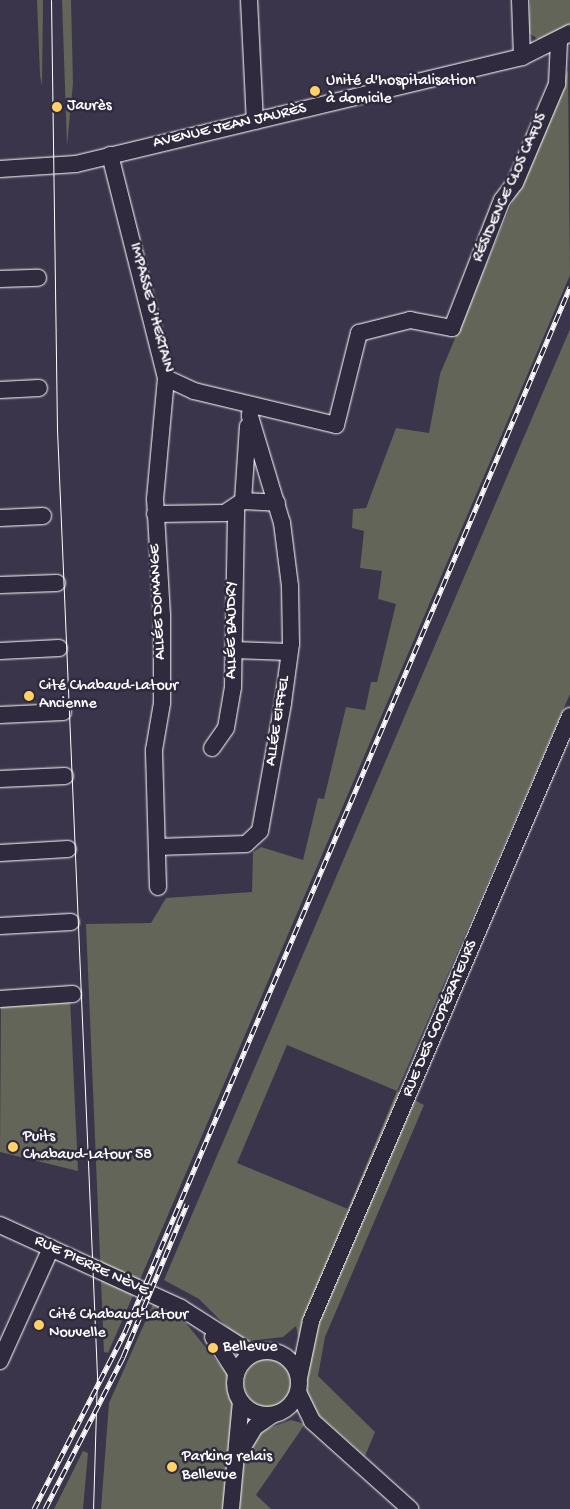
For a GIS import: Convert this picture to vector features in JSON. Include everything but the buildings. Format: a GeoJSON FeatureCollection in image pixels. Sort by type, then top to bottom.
{"type":"FeatureCollection","features":[{"type":"Feature","properties":{"kind":"street"},"geometry":{"type":"LineString","coordinates":[[250,0],[255,121]]}},
{"type":"Feature","properties":{"kind":"street"},"geometry":{"type":"LineString","coordinates":[[520,0],[522,57]]}},
{"type":"Feature","properties":{"kind":"street","name":"AVENUE JEAN JAURÈS"},"geometry":{"type":"LineString","coordinates":[[0,169],[58,167],[110,155],[522,57],[564,37]]}},
{"type":"Feature","properties":{"kind":"street","name":"RÉSIDENCE CLOS CAFUS"},"geometry":{"type":"LineString","coordinates":[[336,425],[359,333],[410,320],[452,328],[502,200],[515,183],[557,84],[564,37]]}},
{"type":"Feature","properties":{"kind":"street","name":"IMPASSE D'HERTAIN"},"geometry":{"type":"LineString","coordinates":[[110,155],[166,378],[188,390],[251,411],[336,425]]}},
{"type":"Feature","properties":{"kind":"street"},"geometry":{"type":"LineString","coordinates":[[0,279],[38,278]]}},
{"type":"Feature","properties":{"kind":"street","name":"ALLÉE DOMANGE"},"geometry":{"type":"LineString","coordinates":[[158,887],[154,750],[162,703],[162,616],[155,514],[166,378]]}},
{"type":"Feature","properties":{"kind":"street"},"geometry":{"type":"LineString","coordinates":[[0,390],[39,388]]}},
{"type":"Feature","properties":{"kind":"street","name":"ALLÉE EIFFEL"},"geometry":{"type":"LineString","coordinates":[[157,847],[246,844],[259,835],[290,652],[290,568],[277,503],[251,411]]}},
{"type":"Feature","properties":{"kind":"street","name":"ALLÉE BAUDRY"},"geometry":{"type":"LineString","coordinates":[[212,748],[227,724],[234,650],[240,504],[251,411]]}},
{"type":"Feature","properties":{"kind":"street"},"geometry":{"type":"LineString","coordinates":[[155,514],[226,513],[240,504],[277,503]]}},
{"type":"Feature","properties":{"kind":"street"},"geometry":{"type":"LineString","coordinates":[[0,518],[43,516]]}},
{"type":"Feature","properties":{"kind":"street"},"geometry":{"type":"LineString","coordinates":[[0,585],[57,583]]}},
{"type":"Feature","properties":{"kind":"street"},"geometry":{"type":"LineString","coordinates":[[0,651],[59,648]]}},
{"type":"Feature","properties":{"kind":"street"},"geometry":{"type":"LineString","coordinates":[[234,650],[290,652]]}},
{"type":"Feature","properties":{"kind":"street"},"geometry":{"type":"LineString","coordinates":[[0,715],[63,712]]}},
{"type":"Feature","properties":{"kind":"street","name":"RUE DES COOPÉRATEURS"},"geometry":{"type":"LineString","coordinates":[[298,1385],[311,1321],[570,716]]}},
{"type":"Feature","properties":{"kind":"street"},"geometry":{"type":"LineString","coordinates":[[0,779],[64,776]]}},
{"type":"Feature","properties":{"kind":"street"},"geometry":{"type":"LineString","coordinates":[[0,853],[68,849]]}},
{"type":"Feature","properties":{"kind":"street"},"geometry":{"type":"LineString","coordinates":[[0,926],[72,922]]}},
{"type":"Feature","properties":{"kind":"street"},"geometry":{"type":"LineString","coordinates":[[0,999],[73,994]]}},
{"type":"Feature","properties":{"kind":"street","name":"RUE PIERRE NÈVE"},"geometry":{"type":"LineString","coordinates":[[0,1225],[181,1308],[206,1327],[253,1354]]}},
{"type":"Feature","properties":{"kind":"street"},"geometry":{"type":"LineString","coordinates":[[0,1361],[51,1248]]}},
{"type":"Feature","properties":{"kind":"street","name":"RUE DES COOPÉRATEURS"},"geometry":{"type":"LineString","coordinates":[[274,1351],[292,1344],[311,1321]]}},
{"type":"Feature","properties":{"kind":"street","name":"RUE PIERRE NÈVE"},"geometry":{"type":"LineString","coordinates":[[206,1327],[236,1373]]}},
{"type":"Feature","properties":{"kind":"street"},"geometry":{"type":"LineString","coordinates":[[231,1509],[238,1458],[241,1402],[236,1373],[253,1354],[274,1351],[290,1361],[312,1421],[410,1509]]}},
{"type":"Feature","properties":{"kind":"street"},"geometry":{"type":"LineString","coordinates":[[238,1458],[252,1431],[277,1413],[298,1385]]}},
{"type":"Feature","properties":{"kind":"street"},"geometry":{"type":"LineString","coordinates":[[241,1402],[254,1412],[277,1413],[312,1421]]}},
{"type":"Feature","properties":{"kind":"green space"},"geometry":{"type":"Polygon","coordinates":[[[37,0],[43,0],[42,86],[40,75],[37,0]]]}},
{"type":"Feature","properties":{"kind":"green space"},"geometry":{"type":"Polygon","coordinates":[[[62,0],[71,0],[73,83],[67,146],[62,0]]]}},
{"type":"Feature","properties":{"kind":"green space"},"geometry":{"type":"Polygon","coordinates":[[[530,0],[570,0],[570,24],[542,42],[529,33],[530,0]]]}},
{"type":"Feature","properties":{"kind":"green space"},"geometry":{"type":"Polygon","coordinates":[[[568,70],[570,275],[165,1222],[108,1353],[104,1352],[86,924],[151,923],[166,898],[252,892],[253,852],[261,847],[303,860],[318,798],[324,799],[346,707],[365,710],[371,682],[377,682],[396,604],[378,599],[382,571],[360,568],[364,531],[352,528],[353,509],[366,508],[396,428],[429,433],[440,374],[568,70]]]}},
{"type":"Feature","properties":{"kind":"green space"},"geometry":{"type":"Polygon","coordinates":[[[570,329],[570,694],[397,1091],[424,1105],[325,1337],[318,1376],[375,1432],[365,1456],[305,1403],[307,1381],[296,1326],[283,1337],[247,1341],[231,1331],[199,1299],[164,1280],[570,329]],[[287,1045],[237,1163],[348,1209],[397,1091],[287,1045]]]}},
{"type":"Feature","properties":{"kind":"green space"},"geometry":{"type":"Polygon","coordinates":[[[70,997],[78,1171],[0,1152],[1,1000],[70,997]]]}},
{"type":"Feature","properties":{"kind":"green space"},"geometry":{"type":"Polygon","coordinates":[[[153,1304],[181,1317],[229,1376],[235,1412],[231,1447],[247,1456],[261,1431],[291,1420],[305,1424],[256,1495],[271,1509],[101,1509],[109,1403],[153,1304]]]}},
{"type":"Feature","properties":{"kind":"green space"},"geometry":{"type":"Polygon","coordinates":[[[268,1359],[277,1361],[285,1366],[290,1374],[292,1383],[290,1392],[285,1400],[277,1405],[268,1407],[259,1405],[251,1400],[246,1392],[244,1383],[246,1374],[251,1366],[259,1361],[268,1359]]]}},
{"type":"Feature","properties":{"kind":"green space"},"geometry":{"type":"Polygon","coordinates":[[[83,1451],[88,1453],[83,1509],[54,1509],[83,1451]]]}},
{"type":"Feature","properties":{"kind":"tram line"},"geometry":{"type":"LineString","coordinates":[[51,0],[57,429],[97,1376],[93,1509]]}},
{"type":"Feature","properties":{"kind":"railway"},"geometry":{"type":"LineString","coordinates":[[34,1509],[125,1332],[570,287]]}},
{"type":"Feature","properties":{"kind":"railway"},"geometry":{"type":"LineString","coordinates":[[45,1509],[123,1357],[187,1204]]}},
{"type":"Feature","properties":{"kind":"place","name":"Unité d'hospitalisation à domicile"},"geometry":{"type":"Point","coordinates":[315,91]}},
{"type":"Feature","properties":{"kind":"place","name":"Jaurès"},"geometry":{"type":"Point","coordinates":[57,107]}},
{"type":"Feature","properties":{"kind":"place","name":"Cité Chabaud-Latour Ancienne"},"geometry":{"type":"Point","coordinates":[29,696]}},
{"type":"Feature","properties":{"kind":"place","name":"Puits Chabaud-Latour 58"},"geometry":{"type":"Point","coordinates":[13,1147]}},
{"type":"Feature","properties":{"kind":"place","name":"Cité Chabaud-Latour Nouvelle"},"geometry":{"type":"Point","coordinates":[39,1325]}},
{"type":"Feature","properties":{"kind":"place","name":"Bellevue"},"geometry":{"type":"Point","coordinates":[213,1348]}},
{"type":"Feature","properties":{"kind":"place","name":"Parking relais Bellevue"},"geometry":{"type":"Point","coordinates":[172,1467]}}]}
